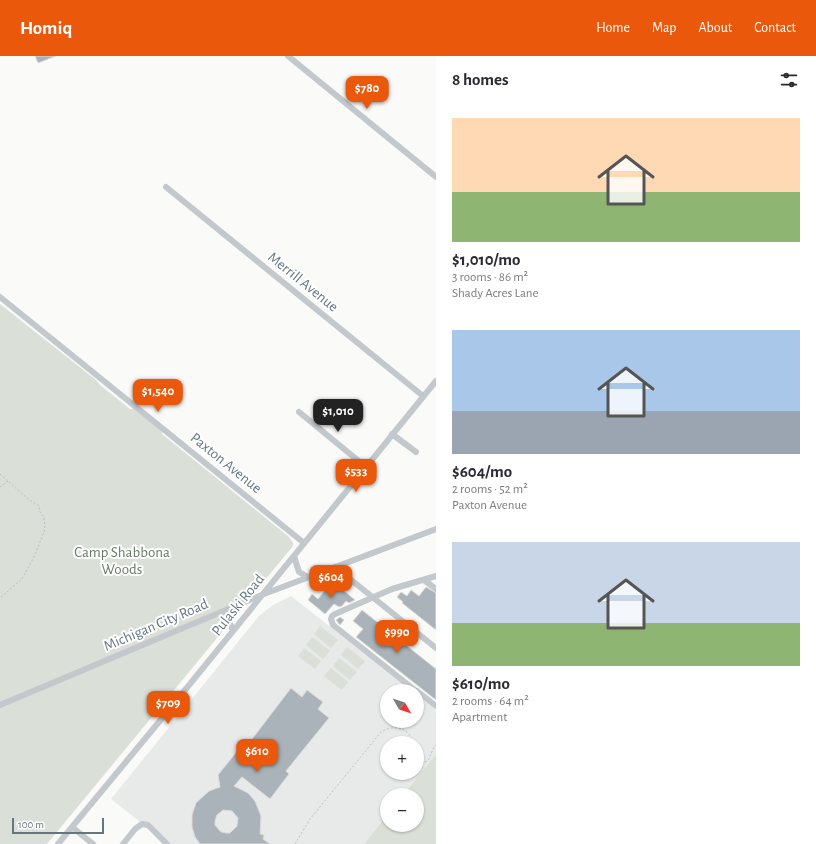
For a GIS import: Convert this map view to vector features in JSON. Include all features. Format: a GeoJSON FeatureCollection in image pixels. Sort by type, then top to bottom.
{"type":"FeatureCollection","features":[{"type":"Feature","properties":{"kind":"street"},"geometry":{"type":"LineString","coordinates":[[288,56],[436,177]]}},
{"type":"Feature","properties":{"kind":"street","name":"Merrill Avenue"},"geometry":{"type":"LineString","coordinates":[[166,187],[423,396]]}},
{"type":"Feature","properties":{"kind":"street","name":"Paxton Avenue"},"geometry":{"type":"LineString","coordinates":[[0,297],[304,543]]}},
{"type":"Feature","properties":{"kind":"street","name":"Pulaski Road"},"geometry":{"type":"LineString","coordinates":[[58,844],[234,631],[436,381]]}},
{"type":"Feature","properties":{"kind":"street"},"geometry":{"type":"LineString","coordinates":[[299,412],[366,467]]}},
{"type":"Feature","properties":{"kind":"street"},"geometry":{"type":"LineString","coordinates":[[392,434],[416,452]]}},
{"type":"Feature","properties":{"kind":"street","name":"Michigan City Road"},"geometry":{"type":"LineString","coordinates":[[0,705],[264,594],[436,530]]}},
{"type":"Feature","properties":{"kind":"street"},"geometry":{"type":"LineString","coordinates":[[294,556],[299,572],[308,577]]}},
{"type":"Feature","properties":{"kind":"street"},"geometry":{"type":"LineString","coordinates":[[335,567],[436,648]]}},
{"type":"Feature","properties":{"kind":"street"},"geometry":{"type":"LineString","coordinates":[[408,684],[332,625],[332,616],[392,590],[436,576]]}},
{"type":"Feature","properties":{"kind":"street"},"geometry":{"type":"LineString","coordinates":[[424,580],[436,589]]}},
{"type":"Feature","properties":{"kind":"street"},"geometry":{"type":"LineString","coordinates":[[220,613],[231,624],[234,631]]}},
{"type":"Feature","properties":{"kind":"street"},"geometry":{"type":"LineString","coordinates":[[424,697],[436,706]]}},
{"type":"Feature","properties":{"kind":"street"},"geometry":{"type":"LineString","coordinates":[[123,844],[135,829],[142,824],[148,825],[167,844]]}},
{"type":"Feature","properties":{"kind":"street"},"geometry":{"type":"LineString","coordinates":[[72,827],[93,844]]}},
{"type":"Feature","properties":{"kind":"path"},"geometry":{"type":"LineString","coordinates":[[0,474],[28,499],[39,506],[40,512],[44,517],[45,529],[35,555],[22,579],[0,598]]}},
{"type":"Feature","properties":{"kind":"path"},"geometry":{"type":"LineString","coordinates":[[0,487],[9,481]]}},
{"type":"Feature","properties":{"kind":"path"},"geometry":{"type":"LineString","coordinates":[[295,844],[310,819],[381,732],[386,729],[398,727],[410,736]]}},
{"type":"Feature","properties":{"kind":"path"},"geometry":{"type":"LineString","coordinates":[[424,762],[428,761],[433,749],[436,746]]}},
{"type":"Feature","properties":{"kind":"shaded area"},"geometry":{"type":"Polygon","coordinates":[[[291,596],[403,684],[380,684],[380,728],[424,728],[424,701],[436,710],[436,754],[424,769],[424,736],[380,736],[380,780],[415,780],[409,788],[380,788],[380,824],[364,844],[168,844],[111,799],[259,616],[273,605],[291,596]]]}},
{"type":"Feature","properties":{"kind":"green space","name":"Camp Shabbona Woods"},"geometry":{"type":"Polygon","coordinates":[[[0,304],[130,409],[134,409],[162,431],[162,434],[289,537],[293,543],[293,546],[47,844],[0,844],[0,304]]]}},
{"type":"Feature","properties":{"kind":"green space"},"geometry":{"type":"Polygon","coordinates":[[[320,626],[338,640],[331,648],[314,634],[320,626]]]}},
{"type":"Feature","properties":{"kind":"green space"},"geometry":{"type":"Polygon","coordinates":[[[312,637],[330,651],[323,659],[306,645],[312,637]]]}},
{"type":"Feature","properties":{"kind":"green space"},"geometry":{"type":"Polygon","coordinates":[[[347,647],[365,661],[358,669],[341,655],[347,647]]]}},
{"type":"Feature","properties":{"kind":"green space"},"geometry":{"type":"Polygon","coordinates":[[[304,648],[321,661],[315,669],[298,656],[304,648]]]}},
{"type":"Feature","properties":{"kind":"green space"},"geometry":{"type":"Polygon","coordinates":[[[339,658],[357,672],[350,680],[333,666],[339,658]]]}},
{"type":"Feature","properties":{"kind":"green space"},"geometry":{"type":"Polygon","coordinates":[[[331,668],[348,682],[342,690],[324,676],[331,668]]]}},
{"type":"Feature","properties":{"kind":"green space"},"geometry":{"type":"Polygon","coordinates":[[[436,754],[436,844],[364,844],[380,824],[380,832],[424,832],[424,788],[409,788],[415,780],[424,780],[424,769],[436,754]]]}},
{"type":"Feature","properties":{"kind":"building"},"geometry":{"type":"Polygon","coordinates":[[[35,56],[56,56],[38,63],[35,56]]]}},
{"type":"Feature","properties":{"kind":"building"},"geometry":{"type":"Polygon","coordinates":[[[337,585],[355,600],[349,603],[346,601],[339,607],[334,604],[325,614],[308,600],[312,594],[318,599],[326,589],[331,593],[337,585]]]}},
{"type":"Feature","properties":{"kind":"building"},"geometry":{"type":"Polygon","coordinates":[[[426,587],[436,593],[436,630],[402,603],[403,602],[397,597],[401,592],[407,596],[411,590],[419,596],[426,587]]]}},
{"type":"Feature","properties":{"kind":"building"},"geometry":{"type":"Polygon","coordinates":[[[362,610],[436,669],[436,700],[424,691],[424,684],[416,684],[356,637],[363,629],[353,621],[362,610]]]}},
{"type":"Feature","properties":{"kind":"building"},"geometry":{"type":"Polygon","coordinates":[[[340,617],[344,620],[340,625],[336,620],[340,617]]]}},
{"type":"Feature","properties":{"kind":"building"},"geometry":{"type":"Polygon","coordinates":[[[291,688],[302,697],[307,690],[323,702],[318,709],[329,718],[286,771],[289,774],[270,799],[242,777],[234,786],[248,793],[255,801],[261,816],[260,834],[264,835],[263,839],[270,844],[200,844],[195,837],[192,827],[192,815],[196,803],[209,791],[220,787],[218,775],[246,740],[249,743],[291,688]],[[223,810],[217,815],[215,825],[221,832],[230,833],[237,826],[238,818],[232,811],[223,810]]]}}]}
